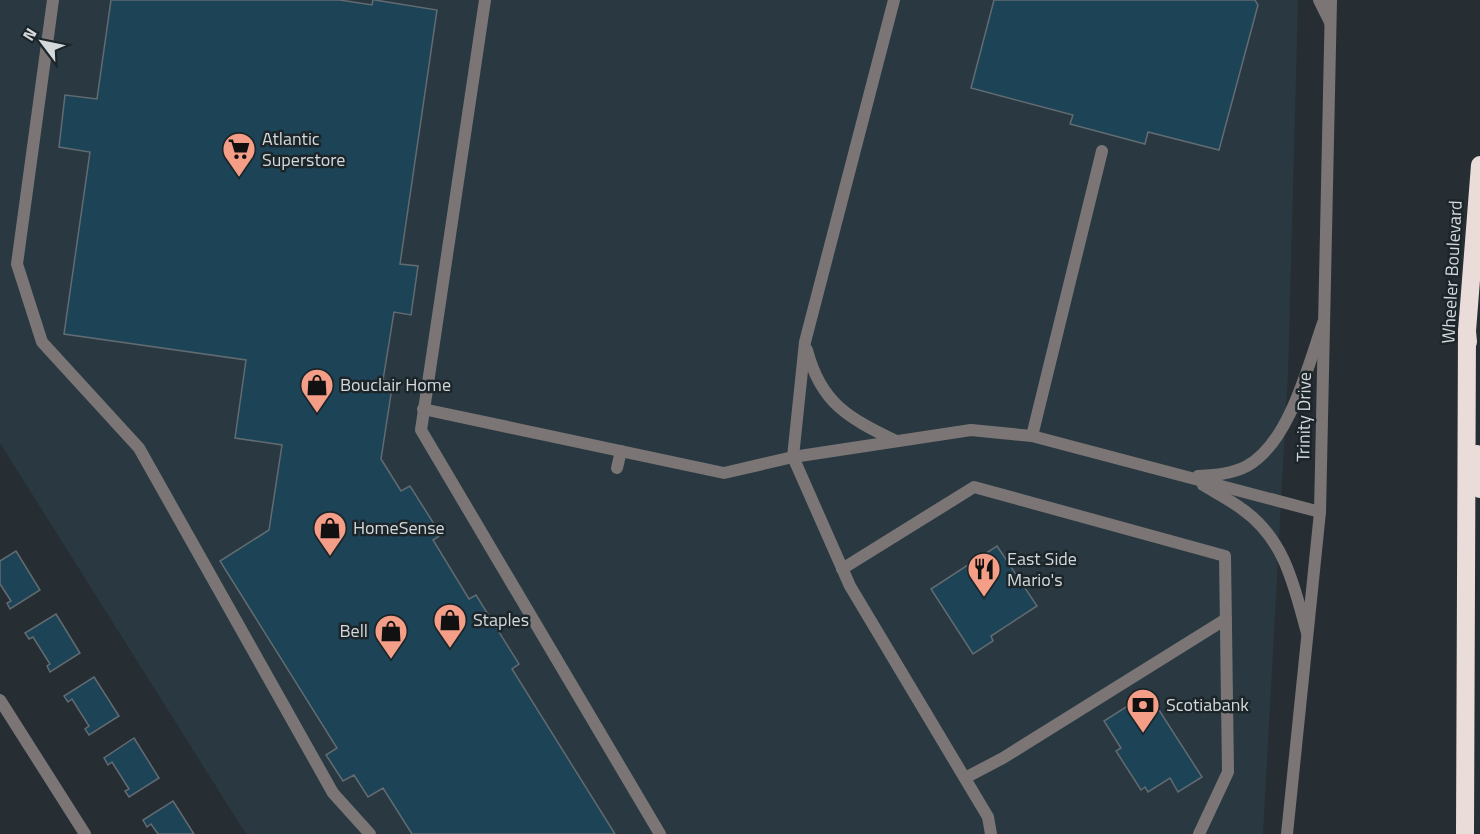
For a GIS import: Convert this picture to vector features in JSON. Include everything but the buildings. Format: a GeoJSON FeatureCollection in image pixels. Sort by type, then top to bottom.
{"type":"FeatureCollection","features":[{"type":"Feature","properties":{"kind":"highway","name":"Wheeler Boulevard"},"geometry":{"type":"LineString","coordinates":[[1480,165],[1467,331],[1480,489]]}},
{"type":"Feature","properties":{"kind":"highway"},"geometry":{"type":"LineString","coordinates":[[1466,834],[1467,331]]}},
{"type":"Feature","properties":{"kind":"street"},"geometry":{"type":"LineString","coordinates":[[53,0],[17,264],[42,342],[139,448],[333,793],[370,834]]}},
{"type":"Feature","properties":{"kind":"street"},"geometry":{"type":"LineString","coordinates":[[485,0],[421,430],[660,834]]}},
{"type":"Feature","properties":{"kind":"street"},"geometry":{"type":"LineString","coordinates":[[894,0],[805,342],[793,457],[850,586],[988,817],[991,834]]}},
{"type":"Feature","properties":{"kind":"street"},"geometry":{"type":"LineString","coordinates":[[1318,0],[1330,22]]}},
{"type":"Feature","properties":{"kind":"street","name":"Trinity Drive"},"geometry":{"type":"LineString","coordinates":[[1287,834],[1320,512],[1331,0]]}},
{"type":"Feature","properties":{"kind":"street"},"geometry":{"type":"LineString","coordinates":[[1032,436],[1102,151]]}},
{"type":"Feature","properties":{"kind":"street"},"geometry":{"type":"LineString","coordinates":[[1189,477],[1221,474],[1245,467],[1262,456],[1275,440],[1300,391],[1324,319]]}},
{"type":"Feature","properties":{"kind":"street"},"geometry":{"type":"LineString","coordinates":[[805,342],[812,368],[822,388],[836,405],[859,423],[896,441]]}},
{"type":"Feature","properties":{"kind":"street"},"geometry":{"type":"LineString","coordinates":[[423,409],[724,473],[793,457],[971,430],[1032,436],[1320,512]]}},
{"type":"Feature","properties":{"kind":"street"},"geometry":{"type":"LineString","coordinates":[[617,468],[621,451]]}},
{"type":"Feature","properties":{"kind":"street"},"geometry":{"type":"LineString","coordinates":[[1189,477],[1244,509],[1265,529],[1284,556],[1307,633]]}},
{"type":"Feature","properties":{"kind":"street"},"geometry":{"type":"LineString","coordinates":[[842,569],[974,487],[1225,556],[1228,772],[1199,834]]}},
{"type":"Feature","properties":{"kind":"street"},"geometry":{"type":"LineString","coordinates":[[965,778],[1003,758],[1226,619]]}},
{"type":"Feature","properties":{"kind":"street"},"geometry":{"type":"LineString","coordinates":[[0,700],[85,834]]}},
{"type":"Feature","properties":{"kind":"shaded area"},"geometry":{"type":"Polygon","coordinates":[[[0,0],[1298,0],[1288,373],[1263,834],[246,834],[0,443],[0,0]]]}},
{"type":"Feature","properties":{"kind":"place","name":"Atlantic Superstore"},"geometry":{"type":"Point","coordinates":[239,178]}},
{"type":"Feature","properties":{"kind":"place","name":"Bouclair Home"},"geometry":{"type":"Point","coordinates":[317,414]}},
{"type":"Feature","properties":{"kind":"place","name":"HomeSense"},"geometry":{"type":"Point","coordinates":[330,557]}},
{"type":"Feature","properties":{"kind":"place","name":"East Side Mario's"},"geometry":{"type":"Point","coordinates":[984,598]}},
{"type":"Feature","properties":{"kind":"place","name":"Staples"},"geometry":{"type":"Point","coordinates":[450,649]}},
{"type":"Feature","properties":{"kind":"place","name":"Bell"},"geometry":{"type":"Point","coordinates":[391,660]}},
{"type":"Feature","properties":{"kind":"place","name":"Scotiabank"},"geometry":{"type":"Point","coordinates":[1143,734]}}]}
